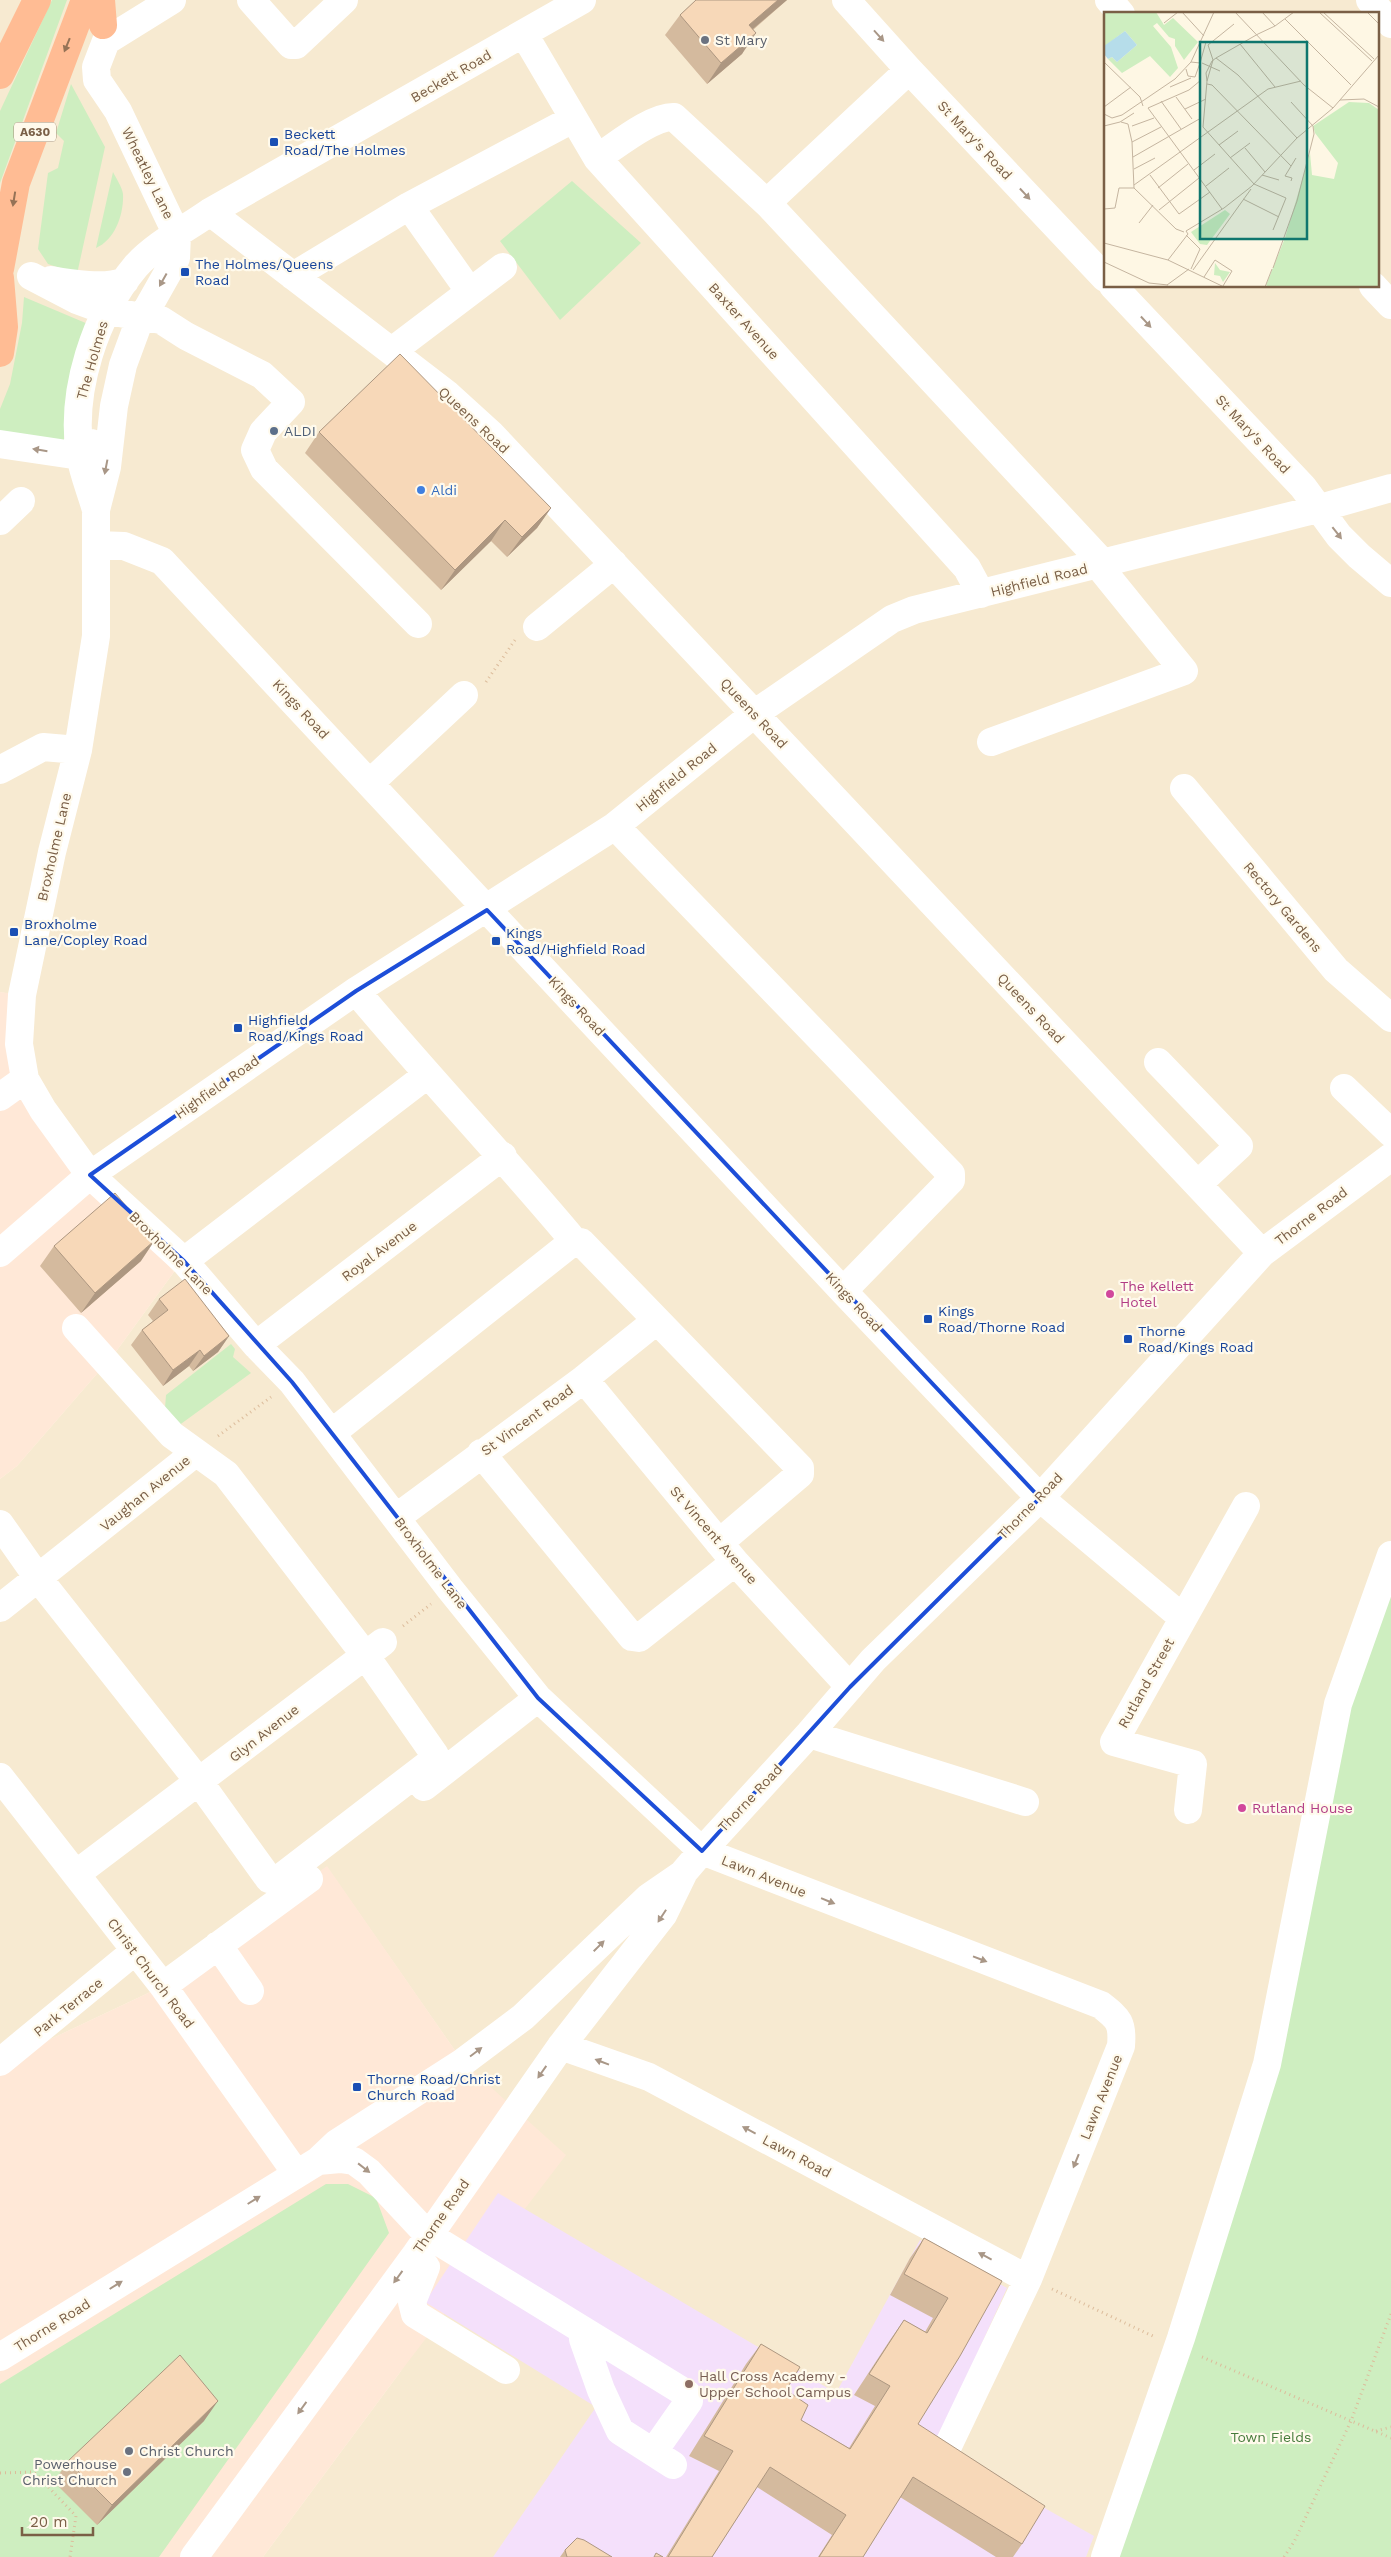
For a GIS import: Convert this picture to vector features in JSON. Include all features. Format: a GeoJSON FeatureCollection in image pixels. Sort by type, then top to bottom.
{"type":"FeatureCollection","features":[{"type":"Feature","properties":{"kind":"highway"},"geometry":{"type":"LineString","coordinates":[[0,75],[37,0]]}},
{"type":"Feature","properties":{"kind":"highway","name":"A630"},"geometry":{"type":"LineString","coordinates":[[0,269],[16,182],[85,0]]}},
{"type":"Feature","properties":{"kind":"highway"},"geometry":{"type":"LineString","coordinates":[[0,276],[4,327],[0,353]]}},
{"type":"Feature","properties":{"kind":"street"},"geometry":{"type":"LineString","coordinates":[[103,22],[172,0]]}},
{"type":"Feature","properties":{"kind":"street"},"geometry":{"type":"LineString","coordinates":[[251,0],[288,44],[296,45],[344,0]]}},
{"type":"Feature","properties":{"kind":"street","name":"Beckett Road"},"geometry":{"type":"LineString","coordinates":[[320,150],[582,0]]}},
{"type":"Feature","properties":{"kind":"street","name":"St Mary's Road"},"geometry":{"type":"LineString","coordinates":[[846,0],[908,70],[1104,277]]}},
{"type":"Feature","properties":{"kind":"street"},"geometry":{"type":"LineString","coordinates":[[1109,0],[1119,12]]}},
{"type":"Feature","properties":{"kind":"street"},"geometry":{"type":"LineString","coordinates":[[1370,0],[1391,24]]}},
{"type":"Feature","properties":{"kind":"street","name":"Wheatley Lane"},"geometry":{"type":"LineString","coordinates":[[103,22],[95,74],[99,86],[118,111],[177,235]]}},
{"type":"Feature","properties":{"kind":"street","name":"Baxter Avenue"},"geometry":{"type":"LineString","coordinates":[[524,34],[597,158],[967,568],[981,594]]}},
{"type":"Feature","properties":{"kind":"street"},"geometry":{"type":"LineString","coordinates":[[769,205],[772,198],[908,70]]}},
{"type":"Feature","properties":{"kind":"street"},"geometry":{"type":"LineString","coordinates":[[597,158],[655,121],[674,117],[769,205],[1100,564],[1184,672],[991,742]]}},
{"type":"Feature","properties":{"kind":"street"},"geometry":{"type":"LineString","coordinates":[[293,276],[409,206],[573,119]]}},
{"type":"Feature","properties":{"kind":"street","name":"The Holmes"},"geometry":{"type":"LineString","coordinates":[[98,545],[96,510],[80,456],[78,405],[88,364],[105,315],[137,266],[155,249],[210,212],[320,150]]}},
{"type":"Feature","properties":{"kind":"street"},"geometry":{"type":"LineString","coordinates":[[409,206],[470,292]]}},
{"type":"Feature","properties":{"kind":"street","name":"Queens Road"},"geometry":{"type":"LineString","coordinates":[[210,212],[447,394],[491,434],[1262,1253]]}},
{"type":"Feature","properties":{"kind":"street","name":"The Holmes"},"geometry":{"type":"LineString","coordinates":[[96,510],[107,467],[114,406],[123,365],[140,321],[176,258],[177,235]]}},
{"type":"Feature","properties":{"kind":"street"},"geometry":{"type":"LineString","coordinates":[[392,351],[503,267]]}},
{"type":"Feature","properties":{"kind":"street"},"geometry":{"type":"LineString","coordinates":[[0,276],[31,276],[99,285],[118,285],[125,282]]}},
{"type":"Feature","properties":{"kind":"street"},"geometry":{"type":"LineString","coordinates":[[31,276],[105,315],[140,321],[161,320],[186,336],[262,375],[290,402],[263,432],[255,450],[264,469],[418,624]]}},
{"type":"Feature","properties":{"kind":"street","name":"St Mary's Road"},"geometry":{"type":"LineString","coordinates":[[1115,288],[1303,487],[1339,536],[1358,556],[1391,583]]}},
{"type":"Feature","properties":{"kind":"street"},"geometry":{"type":"LineString","coordinates":[[1376,288],[1391,305]]}},
{"type":"Feature","properties":{"kind":"street","name":"The Holmes"},"geometry":{"type":"LineString","coordinates":[[80,456],[94,439],[114,406]]}},
{"type":"Feature","properties":{"kind":"street"},"geometry":{"type":"LineString","coordinates":[[0,444],[80,456]]}},
{"type":"Feature","properties":{"kind":"street","name":"Highfield Road"},"geometry":{"type":"LineString","coordinates":[[0,1253],[90,1175],[356,991],[487,910],[615,826],[754,714],[892,619],[914,610],[1319,508],[1391,488]]}},
{"type":"Feature","properties":{"kind":"street"},"geometry":{"type":"LineString","coordinates":[[0,521],[21,500]]}},
{"type":"Feature","properties":{"kind":"street","name":"Broxholme Lane"},"geometry":{"type":"LineString","coordinates":[[98,545],[96,636],[78,750],[52,852],[11,994],[25,1079],[43,1110],[90,1175],[184,1261],[256,1345],[292,1382],[333,1432],[450,1589],[538,1698],[702,1851]]}},
{"type":"Feature","properties":{"kind":"street","name":"Kings Road"},"geometry":{"type":"LineString","coordinates":[[98,545],[124,546],[162,560],[843,1291],[1040,1498]]}},
{"type":"Feature","properties":{"kind":"street"},"geometry":{"type":"LineString","coordinates":[[537,626],[614,564]]}},
{"type":"Feature","properties":{"kind":"street"},"geometry":{"type":"LineString","coordinates":[[370,783],[464,695]]}},
{"type":"Feature","properties":{"kind":"street"},"geometry":{"type":"LineString","coordinates":[[0,770],[43,747],[78,750]]}},
{"type":"Feature","properties":{"kind":"street","name":"Rectory Gardens"},"geometry":{"type":"LineString","coordinates":[[1184,788],[1336,970],[1391,1018]]}},
{"type":"Feature","properties":{"kind":"street"},"geometry":{"type":"LineString","coordinates":[[615,826],[951,1174],[951,1180],[843,1291]]}},
{"type":"Feature","properties":{"kind":"street"},"geometry":{"type":"LineString","coordinates":[[356,991],[427,1075],[503,1156],[574,1241],[581,1242],[800,1468],[800,1474],[727,1553],[639,1638],[632,1637],[481,1453]]}},
{"type":"Feature","properties":{"kind":"street"},"geometry":{"type":"LineString","coordinates":[[1158,1062],[1239,1146],[1198,1184]]}},
{"type":"Feature","properties":{"kind":"street"},"geometry":{"type":"LineString","coordinates":[[184,1261],[427,1075]]}},
{"type":"Feature","properties":{"kind":"street"},"geometry":{"type":"LineString","coordinates":[[0,1097],[25,1079]]}},
{"type":"Feature","properties":{"kind":"street"},"geometry":{"type":"LineString","coordinates":[[1344,1088],[1391,1133]]}},
{"type":"Feature","properties":{"kind":"street","name":"Royal Avenue"},"geometry":{"type":"LineString","coordinates":[[256,1345],[503,1156]]}},
{"type":"Feature","properties":{"kind":"street","name":"Thorne Road"},"geometry":{"type":"LineString","coordinates":[[0,2357],[307,2167],[337,2143],[463,2062],[523,2017],[576,1969],[649,1897],[684,1872],[873,1660],[1040,1498],[1262,1253],[1391,1157]]}},
{"type":"Feature","properties":{"kind":"street"},"geometry":{"type":"LineString","coordinates":[[333,1432],[574,1241]]}},
{"type":"Feature","properties":{"kind":"street","name":"St Vincent Road"},"geometry":{"type":"LineString","coordinates":[[397,1517],[481,1453],[584,1379],[656,1321]]}},
{"type":"Feature","properties":{"kind":"street"},"geometry":{"type":"LineString","coordinates":[[0,1524],[38,1578],[200,1782],[269,1880],[276,1882],[435,1760],[435,1755],[374,1649],[226,1474],[172,1435],[76,1328]]}},
{"type":"Feature","properties":{"kind":"street","name":"St Vincent Avenue"},"geometry":{"type":"LineString","coordinates":[[584,1379],[727,1553],[850,1687]]}},
{"type":"Feature","properties":{"kind":"street","name":"Vaughan Avenue"},"geometry":{"type":"LineString","coordinates":[[0,1608],[195,1453]]}},
{"type":"Feature","properties":{"kind":"street"},"geometry":{"type":"LineString","coordinates":[[1040,1498],[1183,1618]]}},
{"type":"Feature","properties":{"kind":"street","name":"Rutland Street"},"geometry":{"type":"LineString","coordinates":[[1188,1810],[1193,1764],[1114,1742],[1246,1506]]}},
{"type":"Feature","properties":{"kind":"street"},"geometry":{"type":"LineString","coordinates":[[1105,2557],[1178,2347],[1267,2064],[1338,1704],[1391,1555]]}},
{"type":"Feature","properties":{"kind":"street","name":"Glyn Avenue"},"geometry":{"type":"LineString","coordinates":[[76,1874],[374,1649]]}},
{"type":"Feature","properties":{"kind":"street"},"geometry":{"type":"LineString","coordinates":[[163,1986],[327,1866],[538,1698]]}},
{"type":"Feature","properties":{"kind":"street"},"geometry":{"type":"LineString","coordinates":[[809,1734],[1025,1802]]}},
{"type":"Feature","properties":{"kind":"street","name":"Christ Church Road"},"geometry":{"type":"LineString","coordinates":[[0,1777],[135,1952],[307,2167]]}},
{"type":"Feature","properties":{"kind":"street","name":"Lawn Avenue"},"geometry":{"type":"LineString","coordinates":[[702,1851],[1101,2005],[1115,2016],[1122,2029],[1122,2046],[1028,2279],[948,2446]]}},
{"type":"Feature","properties":{"kind":"street","name":"Thorne Road"},"geometry":{"type":"LineString","coordinates":[[194,2557],[422,2244],[561,2046],[663,1915],[684,1872]]}},
{"type":"Feature","properties":{"kind":"street"},"geometry":{"type":"LineString","coordinates":[[218,1946],[250,1991]]}},
{"type":"Feature","properties":{"kind":"street","name":"Park Terrace"},"geometry":{"type":"LineString","coordinates":[[0,2062],[135,1952]]}},
{"type":"Feature","properties":{"kind":"street","name":"Lawn Road"},"geometry":{"type":"LineString","coordinates":[[561,2046],[649,2077],[1028,2279]]}},
{"type":"Feature","properties":{"kind":"street"},"geometry":{"type":"LineString","coordinates":[[307,2167],[340,2158],[354,2161],[369,2172],[422,2244],[584,2331],[687,2394],[689,2401],[664,2458],[620,2431],[601,2390],[583,2339],[584,2331]]}},
{"type":"Feature","properties":{"kind":"street"},"geometry":{"type":"LineString","coordinates":[[422,2244],[426,2267],[412,2302],[415,2314],[506,2370]]}},
{"type":"Feature","properties":{"kind":"path"},"geometry":{"type":"LineString","coordinates":[[464,695],[477,691],[489,679],[504,653],[527,626],[537,626]]}},
{"type":"Feature","properties":{"kind":"path","name":"Vaughan Avenue"},"geometry":{"type":"LineString","coordinates":[[195,1453],[292,1382]]}},
{"type":"Feature","properties":{"kind":"path"},"geometry":{"type":"LineString","coordinates":[[374,1649],[450,1589]]}},
{"type":"Feature","properties":{"kind":"path"},"geometry":{"type":"LineString","coordinates":[[1028,2279],[1178,2347],[1391,2438]]}},
{"type":"Feature","properties":{"kind":"path"},"geometry":{"type":"LineString","coordinates":[[1284,2557],[1294,2542],[1350,2420],[1391,2314]]}},
{"type":"Feature","properties":{"kind":"path"},"geometry":{"type":"LineString","coordinates":[[1375,2431],[1391,2428]]}},
{"type":"Feature","properties":{"kind":"path"},"geometry":{"type":"LineString","coordinates":[[0,2473],[34,2472],[76,2516],[70,2557]]}},
{"type":"Feature","properties":{"kind":"highlighted area"},"geometry":{"type":"Polygon","coordinates":[[[487,910],[1040,1498],[850,1687],[702,1851],[538,1698],[292,1382],[184,1261],[90,1175],[356,991],[487,910]]]}},
{"type":"Feature","properties":{"kind":"shaded area"},"geometry":{"type":"Polygon","coordinates":[[[0,0],[1391,0],[1391,2557],[263,2557],[401,2371],[463,2062],[327,1867],[163,1986],[0,2063],[0,1479],[17,1466],[115,1353],[174,1272],[197,1267],[90,1175],[25,1079],[22,996],[0,992],[0,0]]]}},
{"type":"Feature","properties":{"kind":"shaded area"},"geometry":{"type":"Polygon","coordinates":[[[0,992],[22,995],[25,1079],[90,1175],[174,1272],[115,1353],[17,1466],[0,1479],[0,992]]]}},
{"type":"Feature","properties":{"kind":"shaded area"},"geometry":{"type":"Polygon","coordinates":[[[327,1866],[463,2062],[566,2155],[401,2371],[263,2557],[0,2557],[0,2063],[163,1986],[327,1866]]]}},
{"type":"Feature","properties":{"kind":"shaded area","name":"Hall Cross Academy - Upper School Campus"},"geometry":{"type":"Polygon","coordinates":[[[498,2193],[836,2393],[920,2240],[1007,2288],[935,2446],[1094,2536],[1086,2557],[493,2557],[596,2407],[425,2302],[498,2193]]]}},
{"type":"Feature","properties":{"kind":"green space"},"geometry":{"type":"Polygon","coordinates":[[[52,0],[67,0],[0,183],[0,111],[52,0]]]}},
{"type":"Feature","properties":{"kind":"green space"},"geometry":{"type":"Polygon","coordinates":[[[71,84],[105,147],[77,274],[48,264],[38,249],[48,173],[58,168],[64,141],[56,133],[71,84]]]}},
{"type":"Feature","properties":{"kind":"green space"},"geometry":{"type":"Polygon","coordinates":[[[113,172],[123,194],[122,210],[113,233],[103,244],[96,248],[113,172]]]}},
{"type":"Feature","properties":{"kind":"green space"},"geometry":{"type":"Polygon","coordinates":[[[572,181],[641,243],[560,320],[500,241],[572,181]]]}},
{"type":"Feature","properties":{"kind":"green space"},"geometry":{"type":"Polygon","coordinates":[[[24,297],[88,324],[65,411],[64,440],[0,434],[0,409],[10,384],[22,323],[24,297]]]}},
{"type":"Feature","properties":{"kind":"green space"},"geometry":{"type":"Polygon","coordinates":[[[231,1344],[235,1349],[233,1357],[251,1373],[178,1426],[165,1408],[166,1395],[231,1344]]]}},
{"type":"Feature","properties":{"kind":"green space","name":"Town Fields"},"geometry":{"type":"Polygon","coordinates":[[[1391,1555],[1391,2557],[1105,2557],[1267,2064],[1338,1704],[1391,1555]]]}},
{"type":"Feature","properties":{"kind":"green space"},"geometry":{"type":"Polygon","coordinates":[[[326,2184],[348,2184],[376,2198],[389,2233],[159,2557],[0,2557],[0,2384],[326,2184]]]}},
{"type":"Feature","properties":{"kind":"building","name":"St Mary"},"geometry":{"type":"Polygon","coordinates":[[[696,0],[778,0],[749,25],[756,33],[721,63],[680,15],[696,0]]]}},
{"type":"Feature","properties":{"kind":"building","name":"Aldi"},"geometry":{"type":"Polygon","coordinates":[[[400,354],[551,508],[522,537],[505,520],[455,570],[319,432],[400,354]]]}},
{"type":"Feature","properties":{"kind":"building"},"geometry":{"type":"Polygon","coordinates":[[[115,1193],[155,1240],[95,1293],[54,1246],[115,1193]]]}},
{"type":"Feature","properties":{"kind":"building"},"geometry":{"type":"Polygon","coordinates":[[[185,1279],[229,1336],[204,1356],[200,1350],[173,1370],[142,1330],[168,1310],[159,1299],[185,1279]]]}},
{"type":"Feature","properties":{"kind":"building"},"geometry":{"type":"Polygon","coordinates":[[[924,2238],[1002,2281],[960,2356],[918,2424],[1045,2506],[1022,2544],[913,2477],[863,2557],[819,2557],[846,2515],[770,2467],[712,2557],[668,2557],[733,2451],[704,2436],[761,2344],[800,2367],[786,2390],[808,2405],[801,2420],[850,2449],[890,2386],[869,2374],[904,2320],[927,2333],[948,2298],[904,2274],[924,2238]]]}},
{"type":"Feature","properties":{"kind":"building","name":"Christ Church"},"geometry":{"type":"Polygon","coordinates":[[[180,2355],[218,2401],[112,2505],[68,2461],[180,2355]]]}},
{"type":"Feature","properties":{"kind":"building"},"geometry":{"type":"Polygon","coordinates":[[[577,2538],[584,2540],[612,2557],[567,2557],[565,2550],[577,2538]]]}},
{"type":"Feature","properties":{"kind":"building"},"geometry":{"type":"Polygon","coordinates":[[[656,2553],[663,2557],[654,2557],[656,2553]]]}},
{"type":"Feature","properties":{"kind":"place","name":"St Mary"},"geometry":{"type":"Point","coordinates":[705,40]}},
{"type":"Feature","properties":{"kind":"place","name":"Beckett Road/The Holmes"},"geometry":{"type":"Point","coordinates":[274,142]}},
{"type":"Feature","properties":{"kind":"place","name":"The Holmes/Queens Road"},"geometry":{"type":"Point","coordinates":[185,272]}},
{"type":"Feature","properties":{"kind":"place","name":"ALDI"},"geometry":{"type":"Point","coordinates":[274,431]}},
{"type":"Feature","properties":{"kind":"place","name":"Aldi"},"geometry":{"type":"Point","coordinates":[421,490]}},
{"type":"Feature","properties":{"kind":"place","name":"Broxholme Lane/Copley Road"},"geometry":{"type":"Point","coordinates":[14,932]}},
{"type":"Feature","properties":{"kind":"place","name":"Kings Road/Highfield Road"},"geometry":{"type":"Point","coordinates":[496,941]}},
{"type":"Feature","properties":{"kind":"place","name":"Highfield Road/Kings Road"},"geometry":{"type":"Point","coordinates":[238,1028]}},
{"type":"Feature","properties":{"kind":"place","name":"The Kellett Hotel"},"geometry":{"type":"Point","coordinates":[1110,1294]}},
{"type":"Feature","properties":{"kind":"place","name":"Kings Road/Thorne Road"},"geometry":{"type":"Point","coordinates":[928,1319]}},
{"type":"Feature","properties":{"kind":"place","name":"Thorne Road/Kings Road"},"geometry":{"type":"Point","coordinates":[1128,1339]}},
{"type":"Feature","properties":{"kind":"place","name":"Rutland House"},"geometry":{"type":"Point","coordinates":[1242,1808]}},
{"type":"Feature","properties":{"kind":"place","name":"Thorne Road/Christ Church Road"},"geometry":{"type":"Point","coordinates":[357,2087]}},
{"type":"Feature","properties":{"kind":"place","name":"Hall Cross Academy - Upper School Campus"},"geometry":{"type":"Point","coordinates":[689,2384]}},
{"type":"Feature","properties":{"kind":"place","name":"Christ Church"},"geometry":{"type":"Point","coordinates":[129,2451]}},
{"type":"Feature","properties":{"kind":"place","name":"Powerhouse Christ Church"},"geometry":{"type":"Point","coordinates":[127,2472]}}]}
